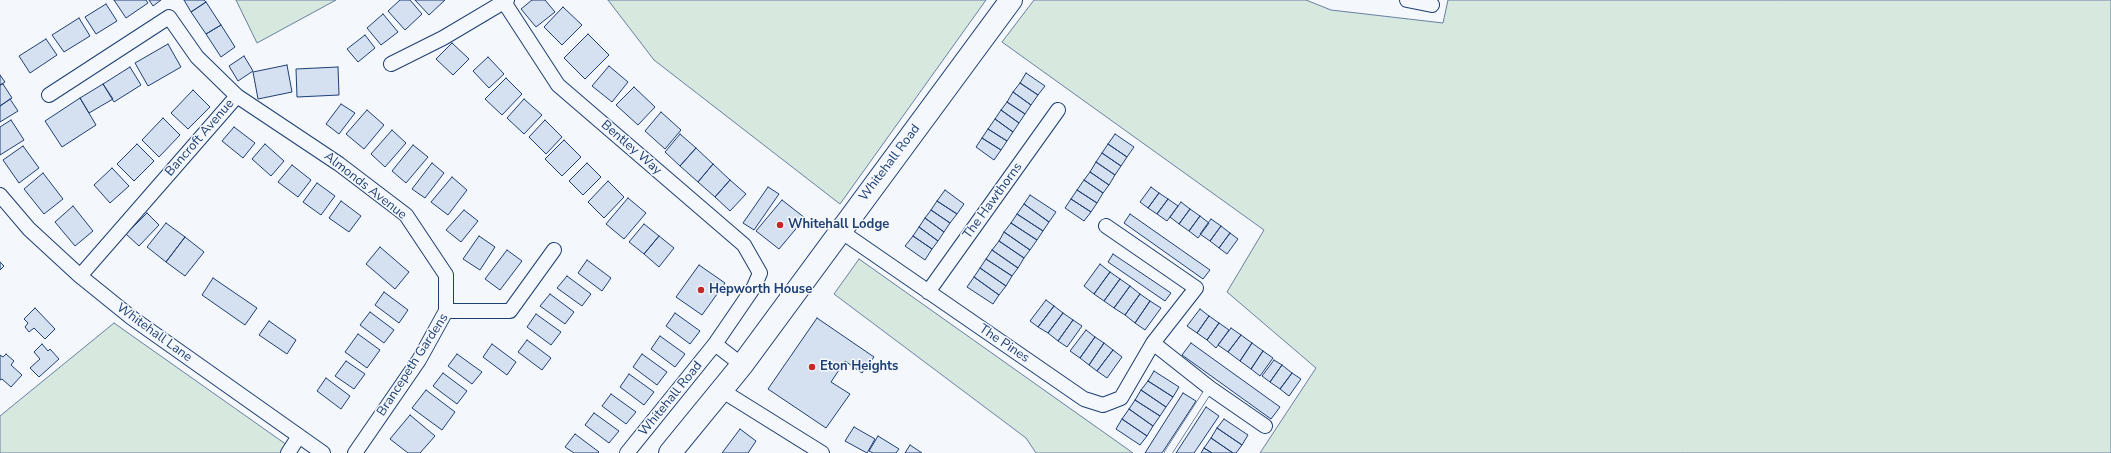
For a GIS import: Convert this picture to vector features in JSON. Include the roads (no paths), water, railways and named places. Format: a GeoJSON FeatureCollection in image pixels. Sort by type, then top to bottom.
{"type":"FeatureCollection","features":[{"type":"Feature","properties":{"kind":"main road","name":"Whitehall Road"},"geometry":{"type":"LineString","coordinates":[[670,453],[742,365],[839,230],[1011,0]]}},
{"type":"Feature","properties":{"kind":"street"},"geometry":{"type":"LineString","coordinates":[[1407,0],[1432,5]]}},
{"type":"Feature","properties":{"kind":"street","name":"Bentley Way"},"geometry":{"type":"LineString","coordinates":[[391,64],[443,38],[506,1],[558,85],[744,245],[760,273],[754,287]]}},
{"type":"Feature","properties":{"kind":"street","name":"Bancroft Avenue"},"geometry":{"type":"LineString","coordinates":[[49,95],[169,17],[197,57],[236,96],[80,276]]}},
{"type":"Feature","properties":{"kind":"street","name":"Almonds Avenue"},"geometry":{"type":"LineString","coordinates":[[236,96],[339,164],[406,215],[446,275],[446,310]]}},
{"type":"Feature","properties":{"kind":"street","name":"The Hawthorns"},"geometry":{"type":"LineString","coordinates":[[928,292],[1058,110]]}},
{"type":"Feature","properties":{"kind":"street","name":"Whitehall Lane"},"geometry":{"type":"LineString","coordinates":[[0,195],[29,229],[80,276],[132,318],[323,453]]}},
{"type":"Feature","properties":{"kind":"street","name":"The Pines"},"geometry":{"type":"LineString","coordinates":[[839,230],[1084,399],[1103,406],[1121,398],[1153,343],[1196,288],[1106,226]]}},
{"type":"Feature","properties":{"kind":"street","name":"Brancepeth Gardens"},"geometry":{"type":"LineString","coordinates":[[355,453],[419,360],[446,310],[510,311],[554,250]]}},
{"type":"Feature","properties":{"kind":"street","name":"Whitehall Road"},"geometry":{"type":"LineString","coordinates":[[627,453],[715,344],[754,287]]}},
{"type":"Feature","properties":{"kind":"street"},"geometry":{"type":"LineString","coordinates":[[1153,343],[1210,388],[1265,426]]}},
{"type":"Feature","properties":{"kind":"street"},"geometry":{"type":"LineString","coordinates":[[715,344],[742,365]]}},
{"type":"Feature","properties":{"kind":"street"},"geometry":{"type":"LineString","coordinates":[[721,390],[822,453]]}},
{"type":"Feature","properties":{"kind":"street"},"geometry":{"type":"LineString","coordinates":[[288,453],[299,436]]}},
{"type":"Feature","properties":{"kind":"lane"},"geometry":{"type":"LineString","coordinates":[[1168,453],[1210,388]]}},
{"type":"Feature","properties":{"kind":"place","name":"Whitehall Lodge"},"geometry":{"type":"Point","coordinates":[780,225]}},
{"type":"Feature","properties":{"kind":"place","name":"Hepworth House"},"geometry":{"type":"Point","coordinates":[701,290]}},
{"type":"Feature","properties":{"kind":"place","name":"Eton Heights"},"geometry":{"type":"Point","coordinates":[812,367]}}]}
